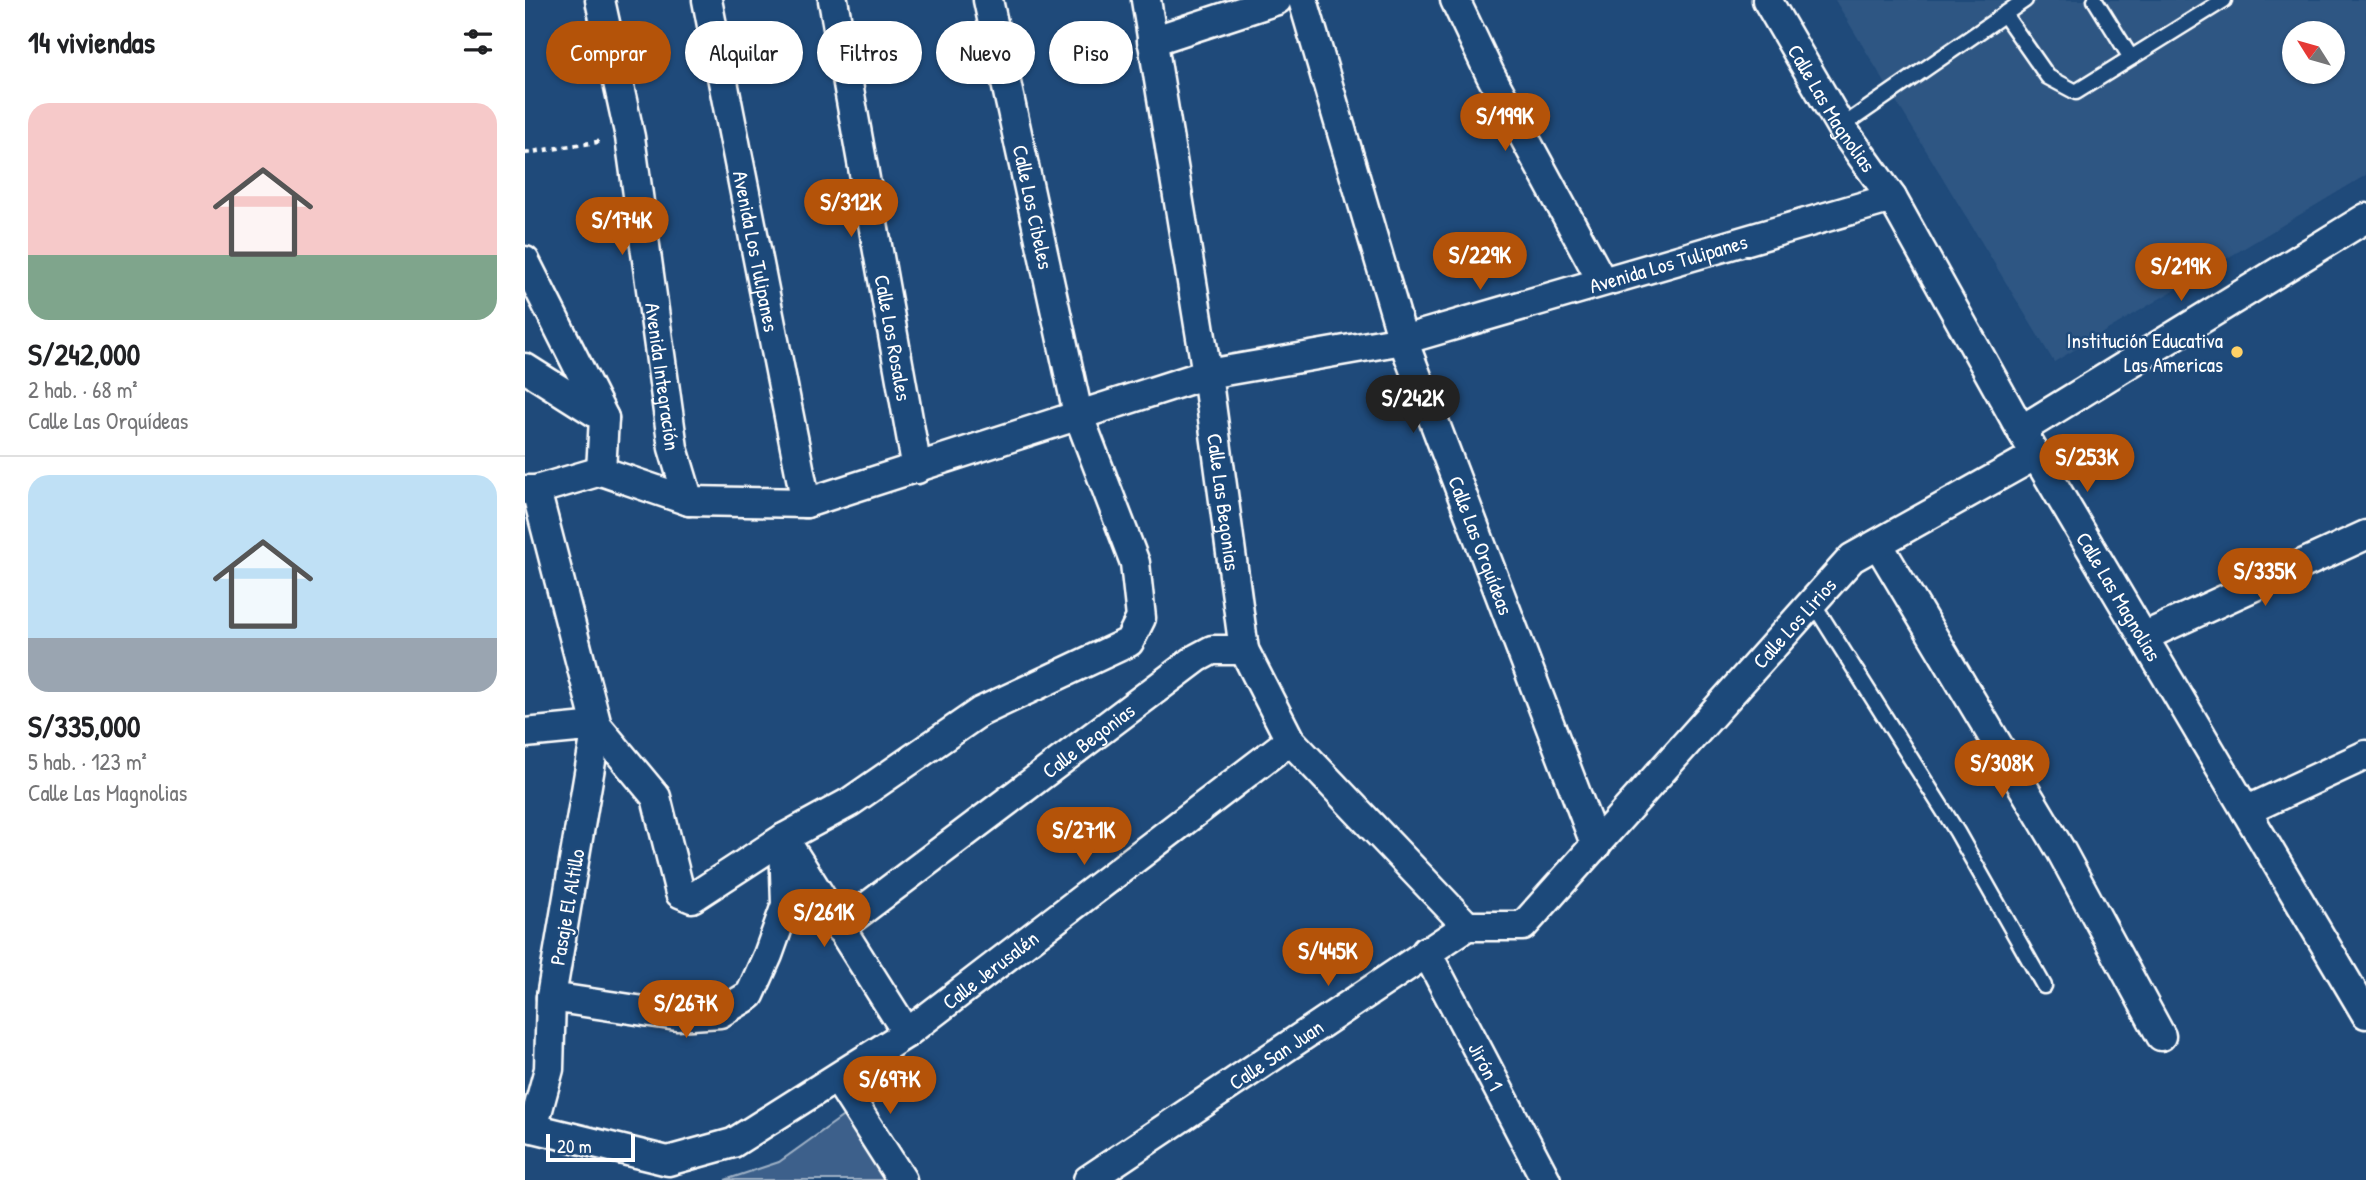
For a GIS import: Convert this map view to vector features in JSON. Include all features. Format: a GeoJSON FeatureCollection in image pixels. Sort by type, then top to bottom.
{"type":"FeatureCollection","features":[{"type":"Feature","properties":{"kind":"street","name":"Avenida Integración"},"geometry":{"type":"LineString","coordinates":[[600,0],[631,137],[673,448],[689,501]]}},
{"type":"Feature","properties":{"kind":"street","name":"Avenida Los Tulipanes"},"geometry":{"type":"LineString","coordinates":[[707,0],[806,503]]}},
{"type":"Feature","properties":{"kind":"street","name":"Calle Los Rosales"},"geometry":{"type":"LineString","coordinates":[[833,0],[917,469]]}},
{"type":"Feature","properties":{"kind":"street","name":"Calle Los Cibeles"},"geometry":{"type":"LineString","coordinates":[[597,726],[656,797],[680,893],[692,898],[784,838],[850,802],[981,712],[1129,642],[1141,618],[1135,563],[1079,414],[988,0]]}},
{"type":"Feature","properties":{"kind":"street","name":"Calle Las Begonias"},"geometry":{"type":"LineString","coordinates":[[1146,0],[1207,374],[1244,650],[1290,740],[1467,926]]}},
{"type":"Feature","properties":{"kind":"street"},"geometry":{"type":"LineString","coordinates":[[1152,41],[1277,0]]}},
{"type":"Feature","properties":{"kind":"street","name":"Calle Las Orquídeas"},"geometry":{"type":"LineString","coordinates":[[1303,0],[1403,340],[1596,846]]}},
{"type":"Feature","properties":{"kind":"street"},"geometry":{"type":"LineString","coordinates":[[1455,0],[1490,74],[1602,281]]}},
{"type":"Feature","properties":{"kind":"street","name":"Calle Las Magnolias"},"geometry":{"type":"LineString","coordinates":[[1767,0],[1841,127],[1892,198],[2021,430],[2366,1014]]}},
{"type":"Feature","properties":{"kind":"street","name":"Avenida Los Tulipanes"},"geometry":{"type":"LineString","coordinates":[[601,471],[689,501],[806,503],[1207,374],[1403,340],[1892,198]]}},
{"type":"Feature","properties":{"kind":"street"},"geometry":{"type":"LineString","coordinates":[[2021,430],[2366,218]]}},
{"type":"Feature","properties":{"kind":"street"},"geometry":{"type":"LineString","coordinates":[[525,261],[604,418],[601,471],[531,490],[597,726],[525,733]]}},
{"type":"Feature","properties":{"kind":"street"},"geometry":{"type":"LineString","coordinates":[[525,368],[604,418]]}},
{"type":"Feature","properties":{"kind":"street","name":"Calle Los Lirios"},"geometry":{"type":"LineString","coordinates":[[1596,846],[1852,558],[2036,455]]}},
{"type":"Feature","properties":{"kind":"street"},"geometry":{"type":"LineString","coordinates":[[2143,637],[2366,535]]}},
{"type":"Feature","properties":{"kind":"street"},"geometry":{"type":"LineString","coordinates":[[1878,544],[2060,849],[2161,1036]]}},
{"type":"Feature","properties":{"kind":"street","name":"Calle Begonias"},"geometry":{"type":"LineString","coordinates":[[839,928],[1197,658],[1212,650],[1244,650]]}},
{"type":"Feature","properties":{"kind":"street","name":"Pasaje El Altillo"},"geometry":{"type":"LineString","coordinates":[[529,1127],[549,1069],[551,997],[597,726]]}},
{"type":"Feature","properties":{"kind":"street","name":"Calle Jerusalén"},"geometry":{"type":"LineString","coordinates":[[673,1171],[733,1143],[907,1033],[1290,740]]}},
{"type":"Feature","properties":{"kind":"street"},"geometry":{"type":"LineString","coordinates":[[2246,811],[2366,755]]}},
{"type":"Feature","properties":{"kind":"street"},"geometry":{"type":"LineString","coordinates":[[784,838],[907,1033]]}},
{"type":"Feature","properties":{"kind":"street"},"geometry":{"type":"LineString","coordinates":[[551,997],[677,1016],[720,1013],[750,995],[786,905],[784,838]]}},
{"type":"Feature","properties":{"kind":"street"},"geometry":{"type":"LineString","coordinates":[[1467,926],[1523,926],[1596,846]]}},
{"type":"Feature","properties":{"kind":"street","name":"Calle San Juan"},"geometry":{"type":"LineString","coordinates":[[1088,1180],[1467,926]]}},
{"type":"Feature","properties":{"kind":"street","name":"Jirón 1"},"geometry":{"type":"LineString","coordinates":[[1426,951],[1546,1180]]}},
{"type":"Feature","properties":{"kind":"street"},"geometry":{"type":"LineString","coordinates":[[837,1078],[902,1180]]}},
{"type":"Feature","properties":{"kind":"street"},"geometry":{"type":"LineString","coordinates":[[529,1127],[673,1171]]}},
{"type":"Feature","properties":{"kind":"lane"},"geometry":{"type":"LineString","coordinates":[[1841,127],[2025,0]]}},
{"type":"Feature","properties":{"kind":"lane"},"geometry":{"type":"LineString","coordinates":[[2095,0],[2131,58]]}},
{"type":"Feature","properties":{"kind":"lane"},"geometry":{"type":"LineString","coordinates":[[2004,15],[2048,76],[2075,92],[2224,0]]}},
{"type":"Feature","properties":{"kind":"lane"},"geometry":{"type":"LineString","coordinates":[[1814,603],[1957,832],[2044,986]]}},
{"type":"Feature","properties":{"kind":"path"},"geometry":{"type":"LineString","coordinates":[[525,153],[631,137]]}},
{"type":"Feature","properties":{"kind":"shaded area"},"geometry":{"type":"Polygon","coordinates":[[[1835,0],[2366,0],[2366,175],[2054,362],[1835,0]]]}},
{"type":"Feature","properties":{"kind":"shaded area"},"geometry":{"type":"Polygon","coordinates":[[[849,1112],[888,1180],[725,1180],[779,1162],[849,1112]]]}},
{"type":"Feature","properties":{"kind":"place","name":"Institución Educativa Las Americas"},"geometry":{"type":"Point","coordinates":[2237,352]}}]}
